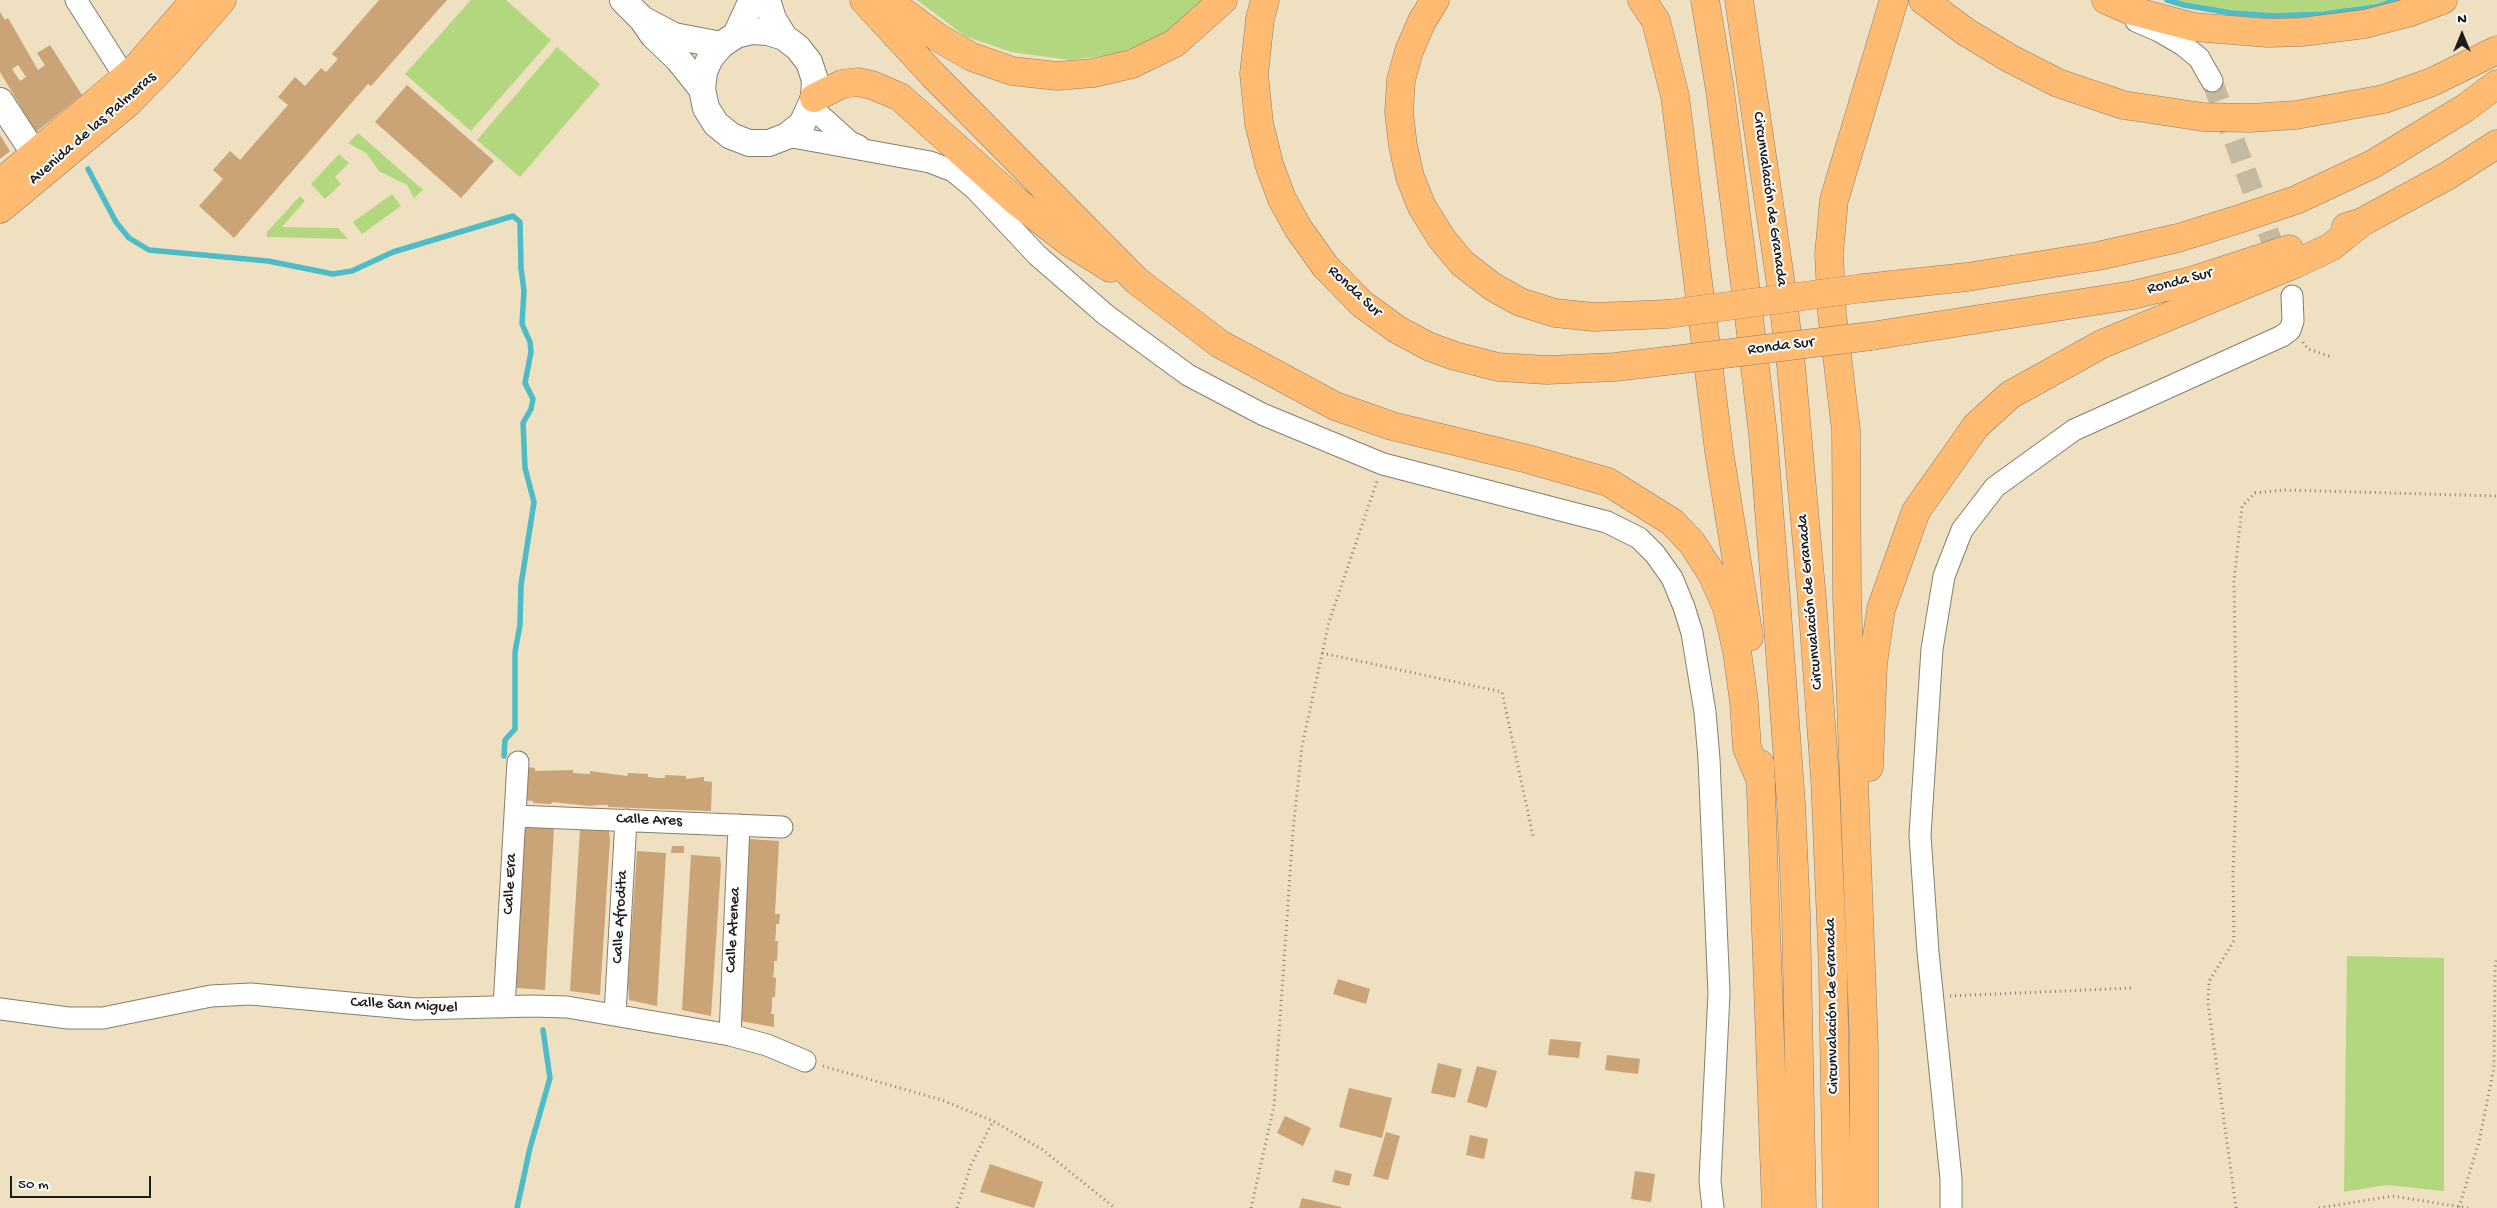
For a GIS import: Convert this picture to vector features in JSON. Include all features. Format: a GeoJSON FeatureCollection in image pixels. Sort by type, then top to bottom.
{"type":"FeatureCollection","features":[{"type":"Feature","properties":{"kind":"main road","name":"Avenida de las Palmeras"},"geometry":{"type":"LineString","coordinates":[[0,183],[134,70],[195,0]]}},
{"type":"Feature","properties":{"kind":"main road","name":"Avenida de las Palmeras"},"geometry":{"type":"LineString","coordinates":[[0,209],[129,102],[166,64],[222,0]]}},
{"type":"Feature","properties":{"kind":"main road"},"geometry":{"type":"LineString","coordinates":[[864,0],[932,74],[1137,281],[1220,344],[1335,406],[1392,426],[1528,459],[1608,482],[1672,522],[1692,543],[1712,574],[1727,608],[1737,651],[1744,702],[1746,748],[1761,781]]}},
{"type":"Feature","properties":{"kind":"main road"},"geometry":{"type":"LineString","coordinates":[[892,0],[902,11],[937,38],[972,57],[1012,71],[1057,76],[1093,73],[1132,64],[1175,44],[1222,0]]}},
{"type":"Feature","properties":{"kind":"main road"},"geometry":{"type":"LineString","coordinates":[[1435,0],[1408,51],[1402,80],[1399,112],[1402,146],[1410,177],[1422,207],[1442,238],[1462,263],[1493,287],[1520,302],[1555,313],[1594,317],[1668,314],[1864,288],[1967,277],[2098,256],[2178,238],[2296,200],[2373,164],[2465,108],[2497,84]]}},
{"type":"Feature","properties":{"kind":"main road"},"geometry":{"type":"LineString","coordinates":[[1642,0],[1656,20],[1675,96],[1719,451],[1745,604],[1756,701],[1761,781],[1776,1208]]}},
{"type":"Feature","properties":{"kind":"main road","name":"Circunvalación de Granada"},"geometry":{"type":"LineString","coordinates":[[1705,0],[1720,90],[1763,434],[1791,803],[1796,913],[1802,1208]]}},
{"type":"Feature","properties":{"kind":"main road","name":"Circunvalación de Granada"},"geometry":{"type":"LineString","coordinates":[[1739,0],[1782,297],[1812,600],[1825,778],[1833,970],[1837,1208]]}},
{"type":"Feature","properties":{"kind":"main road"},"geometry":{"type":"LineString","coordinates":[[1864,1208],[1864,1047],[1847,607],[1846,430],[1832,314],[1828,254],[1834,200],[1894,0]]}},
{"type":"Feature","properties":{"kind":"main road"},"geometry":{"type":"LineString","coordinates":[[1923,0],[1966,32],[2002,54],[2058,83],[2123,105],[2203,117],[2250,118],[2296,115],[2384,99],[2432,82],[2497,50]]}},
{"type":"Feature","properties":{"kind":"main road"},"geometry":{"type":"LineString","coordinates":[[2106,0],[2129,10],[2176,23],[2223,31],[2268,33],[2302,32],[2365,24],[2411,12],[2443,0]]}},
{"type":"Feature","properties":{"kind":"main road","name":"Ronda Sur"},"geometry":{"type":"LineString","coordinates":[[1263,10],[1254,74],[1259,123],[1269,164],[1282,199],[1298,228],[1325,266],[1362,304],[1398,330],[1430,347],[1455,356],[1498,367],[1547,370],[1615,367],[1870,336],[2133,295],[2194,280],[2292,248],[2362,222],[2447,176],[2497,144]]}},
{"type":"Feature","properties":{"kind":"main road"},"geometry":{"type":"LineString","coordinates":[[813,103],[842,84],[857,82],[872,85],[900,98],[1016,201],[1070,243],[1118,273],[1137,281]]}},
{"type":"Feature","properties":{"kind":"main road"},"geometry":{"type":"LineString","coordinates":[[1857,860],[1868,804],[1873,664],[1881,609],[1916,512],[1976,426],[2010,395],[2102,344],[2332,247],[2362,222]]}},
{"type":"Feature","properties":{"kind":"street"},"geometry":{"type":"LineString","coordinates":[[76,0],[125,77]]}},
{"type":"Feature","properties":{"kind":"street"},"geometry":{"type":"LineString","coordinates":[[623,0],[642,19],[653,35],[678,59],[702,89]]}},
{"type":"Feature","properties":{"kind":"street"},"geometry":{"type":"LineString","coordinates":[[752,0],[729,40],[710,58],[704,72],[702,89],[706,108],[716,124],[731,136],[749,143],[769,143],[787,136],[802,124],[813,103],[814,80],[809,62],[798,48],[784,37],[773,19],[767,0]]}},
{"type":"Feature","properties":{"kind":"street"},"geometry":{"type":"LineString","coordinates":[[2098,0],[2107,8],[2159,31],[2183,45],[2199,58],[2212,80]]}},
{"type":"Feature","properties":{"kind":"street"},"geometry":{"type":"LineString","coordinates":[[642,19],[674,36],[729,40],[760,32],[784,37]]}},
{"type":"Feature","properties":{"kind":"street"},"geometry":{"type":"LineString","coordinates":[[0,101],[34,153]]}},
{"type":"Feature","properties":{"kind":"street"},"geometry":{"type":"LineString","coordinates":[[813,103],[850,142],[873,153]]}},
{"type":"Feature","properties":{"kind":"street"},"geometry":{"type":"LineString","coordinates":[[787,136],[930,162],[953,171],[976,190],[1037,255],[1106,316],[1188,374],[1262,414],[1383,464],[1608,522],[1639,538],[1655,554],[1672,578],[1692,633],[1709,759],[1719,993],[1710,1181],[1712,1208]]}},
{"type":"Feature","properties":{"kind":"street"},"geometry":{"type":"LineString","coordinates":[[1951,1208],[1951,1179],[1932,998],[1920,835],[1930,668],[1944,576],[1962,530],[1995,487],[2074,430],[2282,336],[2290,330],[2294,311],[2292,296]]}},
{"type":"Feature","properties":{"kind":"street","name":"Calle Era"},"geometry":{"type":"LineString","coordinates":[[504,1006],[518,762]]}},
{"type":"Feature","properties":{"kind":"street","name":"Calle Ares"},"geometry":{"type":"LineString","coordinates":[[515,816],[782,827]]}},
{"type":"Feature","properties":{"kind":"street","name":"Calle Afrodita"},"geometry":{"type":"LineString","coordinates":[[615,1014],[626,820]]}},
{"type":"Feature","properties":{"kind":"street","name":"Calle Atenea"},"geometry":{"type":"LineString","coordinates":[[730,1035],[739,825]]}},
{"type":"Feature","properties":{"kind":"street","name":"Calle San Miguel"},"geometry":{"type":"LineString","coordinates":[[0,1009],[68,1018],[103,1018],[211,996],[251,994],[415,1009],[504,1006],[567,1007],[730,1035],[766,1045],[805,1061]]}},
{"type":"Feature","properties":{"kind":"path"},"geometry":{"type":"LineString","coordinates":[[2290,330],[2297,335],[2308,349],[2332,357]]}},
{"type":"Feature","properties":{"kind":"path"},"geometry":{"type":"LineString","coordinates":[[1251,1208],[1274,1106],[1294,822],[1302,746],[1329,622],[1383,464]]}},
{"type":"Feature","properties":{"kind":"path"},"geometry":{"type":"LineString","coordinates":[[2236,1208],[2208,1003],[2209,981],[2234,941],[2233,875],[2237,768],[2234,581],[2242,506],[2255,493],[2284,490],[2497,496]]}},
{"type":"Feature","properties":{"kind":"path"},"geometry":{"type":"LineString","coordinates":[[1322,654],[1502,692],[1533,836]]}},
{"type":"Feature","properties":{"kind":"path"},"geometry":{"type":"LineString","coordinates":[[2460,1207],[2479,1142],[2494,1067],[2495,967],[2497,957]]}},
{"type":"Feature","properties":{"kind":"path"},"geometry":{"type":"LineString","coordinates":[[1932,998],[2132,988]]}},
{"type":"Feature","properties":{"kind":"path"},"geometry":{"type":"LineString","coordinates":[[805,1061],[942,1100],[993,1121],[1043,1150],[1115,1208]]}},
{"type":"Feature","properties":{"kind":"path"},"geometry":{"type":"LineString","coordinates":[[957,1208],[971,1165],[993,1121]]}},
{"type":"Feature","properties":{"kind":"path"},"geometry":{"type":"LineString","coordinates":[[2319,1208],[2392,1196],[2468,1208]]}},
{"type":"Feature","properties":{"kind":"green space"},"geometry":{"type":"Polygon","coordinates":[[[471,0],[506,0],[551,40],[471,131],[405,74],[471,0]]]}},
{"type":"Feature","properties":{"kind":"green space"},"geometry":{"type":"Polygon","coordinates":[[[917,0],[1208,0],[1163,36],[1116,54],[1070,60],[1011,52],[965,36],[917,0]]]}},
{"type":"Feature","properties":{"kind":"green space"},"geometry":{"type":"Polygon","coordinates":[[[2171,0],[2392,0],[2355,9],[2276,14],[2185,5],[2171,0]]]}},
{"type":"Feature","properties":{"kind":"green space"},"geometry":{"type":"Polygon","coordinates":[[[557,47],[600,84],[520,177],[477,140],[557,47]]]}},
{"type":"Feature","properties":{"kind":"green space"},"geometry":{"type":"Polygon","coordinates":[[[358,133],[423,190],[414,198],[407,185],[379,171],[366,153],[348,143],[358,133]]]}},
{"type":"Feature","properties":{"kind":"green space"},"geometry":{"type":"Polygon","coordinates":[[[339,154],[349,163],[335,177],[341,184],[325,199],[311,184],[339,154]]]}},
{"type":"Feature","properties":{"kind":"green space"},"geometry":{"type":"Polygon","coordinates":[[[392,194],[401,206],[362,234],[353,222],[392,194]]]}},
{"type":"Feature","properties":{"kind":"green space"},"geometry":{"type":"Polygon","coordinates":[[[300,196],[305,201],[282,227],[338,228],[348,239],[267,237],[267,232],[300,196]]]}},
{"type":"Feature","properties":{"kind":"green space"},"geometry":{"type":"Polygon","coordinates":[[[2347,956],[2444,958],[2444,1191],[2386,1185],[2344,1192],[2347,956]]]}},
{"type":"Feature","properties":{"kind":"building"},"geometry":{"type":"Polygon","coordinates":[[[379,0],[447,0],[371,86],[368,84],[234,238],[199,206],[223,179],[213,170],[230,151],[240,160],[288,105],[278,97],[295,77],[305,86],[321,68],[326,72],[338,59],[332,54],[379,0]]]}},
{"type":"Feature","properties":{"kind":"building"},"geometry":{"type":"Polygon","coordinates":[[[0,12],[5,20],[8,18],[38,70],[45,65],[37,53],[50,45],[82,95],[36,132],[0,72],[0,12]],[[18,65],[12,69],[20,81],[26,77],[18,65]]]}},
{"type":"Feature","properties":{"kind":"building"},"geometry":{"type":"Polygon","coordinates":[[[407,85],[494,161],[461,198],[375,122],[407,85]]]}},
{"type":"Feature","properties":{"kind":"building"},"geometry":{"type":"Polygon","coordinates":[[[0,135],[10,151],[0,159],[0,135]]]}},
{"type":"Feature","properties":{"kind":"building"},"geometry":{"type":"Polygon","coordinates":[[[525,767],[535,768],[535,771],[573,770],[573,773],[590,774],[590,771],[627,776],[628,773],[648,774],[648,777],[657,778],[665,778],[665,775],[686,776],[686,779],[704,777],[704,781],[712,782],[711,811],[608,807],[608,805],[589,806],[552,802],[551,804],[533,803],[533,801],[523,800],[525,767]]]}},
{"type":"Feature","properties":{"kind":"building"},"geometry":{"type":"Polygon","coordinates":[[[525,827],[554,828],[545,990],[517,988],[515,980],[525,827]]]}},
{"type":"Feature","properties":{"kind":"building"},"geometry":{"type":"Polygon","coordinates":[[[580,830],[609,831],[600,995],[570,991],[580,830]]]}},
{"type":"Feature","properties":{"kind":"building"},"geometry":{"type":"Polygon","coordinates":[[[750,839],[779,841],[775,914],[780,914],[779,924],[776,924],[775,941],[778,941],[777,961],[774,961],[773,977],[776,978],[775,997],[772,997],[771,1014],[774,1014],[774,1027],[740,1021],[748,848],[750,839]]]}},
{"type":"Feature","properties":{"kind":"building"},"geometry":{"type":"Polygon","coordinates":[[[672,846],[684,846],[684,853],[671,853],[672,846]]]}},
{"type":"Feature","properties":{"kind":"building"},"geometry":{"type":"Polygon","coordinates":[[[637,851],[666,853],[657,1006],[629,1000],[628,980],[637,851]]]}},
{"type":"Feature","properties":{"kind":"building"},"geometry":{"type":"Polygon","coordinates":[[[691,855],[720,857],[721,866],[711,1016],[682,1010],[691,855]]]}},
{"type":"Feature","properties":{"kind":"building"},"geometry":{"type":"Polygon","coordinates":[[[1338,979],[1370,989],[1366,1004],[1333,994],[1338,979]]]}},
{"type":"Feature","properties":{"kind":"building"},"geometry":{"type":"Polygon","coordinates":[[[1550,1039],[1581,1042],[1579,1058],[1548,1055],[1550,1039]]]}},
{"type":"Feature","properties":{"kind":"building"},"geometry":{"type":"Polygon","coordinates":[[[1607,1055],[1640,1059],[1638,1074],[1605,1070],[1607,1055]]]}},
{"type":"Feature","properties":{"kind":"building"},"geometry":{"type":"Polygon","coordinates":[[[1438,1063],[1462,1069],[1455,1098],[1431,1093],[1438,1063]]]}},
{"type":"Feature","properties":{"kind":"building"},"geometry":{"type":"Polygon","coordinates":[[[1477,1066],[1497,1071],[1487,1108],[1467,1102],[1477,1066]]]}},
{"type":"Feature","properties":{"kind":"building"},"geometry":{"type":"Polygon","coordinates":[[[1349,1088],[1392,1098],[1382,1138],[1339,1127],[1349,1088]]]}},
{"type":"Feature","properties":{"kind":"building"},"geometry":{"type":"Polygon","coordinates":[[[1285,1116],[1311,1128],[1303,1146],[1277,1133],[1285,1116]]]}},
{"type":"Feature","properties":{"kind":"building"},"geometry":{"type":"Polygon","coordinates":[[[1386,1132],[1400,1136],[1388,1180],[1373,1176],[1386,1132]]]}},
{"type":"Feature","properties":{"kind":"building"},"geometry":{"type":"Polygon","coordinates":[[[1470,1135],[1488,1139],[1484,1159],[1466,1155],[1470,1135]]]}},
{"type":"Feature","properties":{"kind":"building"},"geometry":{"type":"Polygon","coordinates":[[[990,1164],[1043,1182],[1034,1208],[980,1192],[990,1164]]]}},
{"type":"Feature","properties":{"kind":"building"},"geometry":{"type":"Polygon","coordinates":[[[1335,1170],[1352,1174],[1349,1186],[1332,1182],[1335,1170]]]}},
{"type":"Feature","properties":{"kind":"building"},"geometry":{"type":"Polygon","coordinates":[[[1635,1171],[1655,1174],[1651,1202],[1631,1199],[1635,1171]]]}},
{"type":"Feature","properties":{"kind":"building"},"geometry":{"type":"Polygon","coordinates":[[[1302,1198],[1341,1207],[1341,1208],[1299,1208],[1302,1198]]]}},
{"type":"Feature","properties":{"kind":"waterway"},"geometry":{"type":"LineString","coordinates":[[2167,0],[2184,5],[2231,13],[2274,16],[2324,14],[2376,7],[2397,0]]}},
{"type":"Feature","properties":{"kind":"waterway"},"geometry":{"type":"LineString","coordinates":[[88,169],[116,222],[129,238],[149,250],[268,261],[333,274],[352,271],[393,252],[513,216],[520,222],[521,268],[524,291],[522,324],[530,342],[531,352],[525,383],[533,399],[531,409],[523,423],[525,468],[534,502],[521,585],[520,625],[515,652],[515,729],[505,740],[504,756]]}},
{"type":"Feature","properties":{"kind":"waterway"},"geometry":{"type":"LineString","coordinates":[[517,1208],[530,1148],[550,1078],[543,1030]]}},
{"type":"Feature","properties":{"kind":"tunnel"},"geometry":{"type":"LineString","coordinates":[[2212,81],[2292,296]]}}]}
